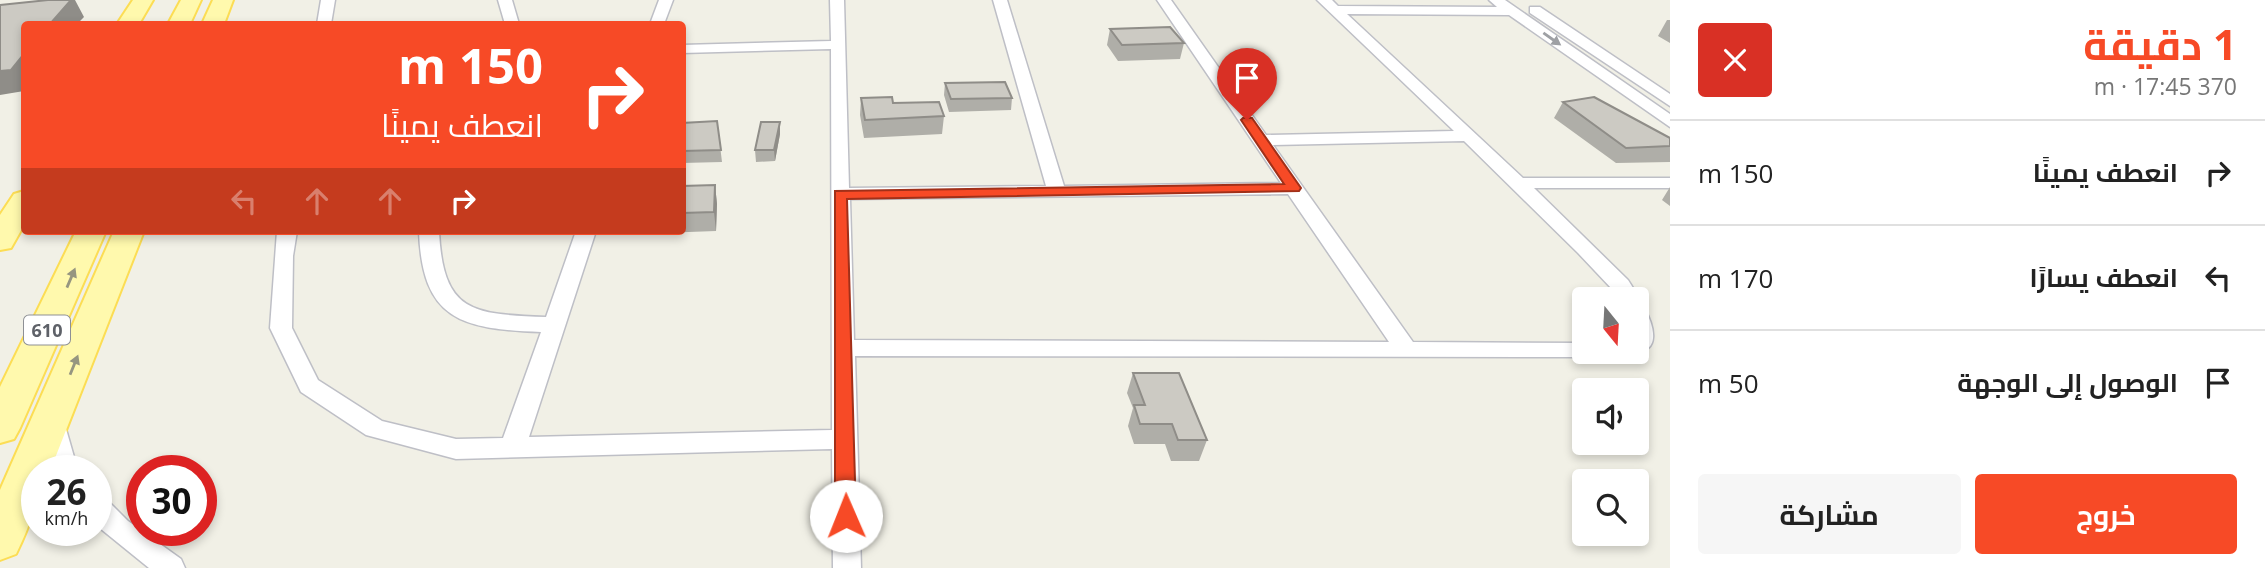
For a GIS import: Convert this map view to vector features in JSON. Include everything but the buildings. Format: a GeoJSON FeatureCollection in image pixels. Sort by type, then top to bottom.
{"type":"FeatureCollection","features":[{"type":"Feature","properties":{"kind":"main road"},"geometry":{"type":"LineString","coordinates":[[130,21],[143,0]]}},
{"type":"Feature","properties":{"kind":"main road"},"geometry":{"type":"LineString","coordinates":[[180,21],[191,0]]}},
{"type":"Feature","properties":{"kind":"main road"},"geometry":{"type":"LineString","coordinates":[[214,21],[223,0]]}},
{"type":"Feature","properties":{"kind":"main road"},"geometry":{"type":"LineString","coordinates":[[2,235],[21,205]]}},
{"type":"Feature","properties":{"kind":"main road","name":"610"},"geometry":{"type":"LineString","coordinates":[[0,428],[89,235]]}},
{"type":"Feature","properties":{"kind":"main road"},"geometry":{"type":"LineString","coordinates":[[0,541],[127,235]]}},
{"type":"Feature","properties":{"kind":"street"},"geometry":{"type":"LineString","coordinates":[[324,21],[328,0]]}},
{"type":"Feature","properties":{"kind":"street"},"geometry":{"type":"LineString","coordinates":[[505,0],[511,21]]}},
{"type":"Feature","properties":{"kind":"street"},"geometry":{"type":"LineString","coordinates":[[658,21],[666,0]]}},
{"type":"Feature","properties":{"kind":"street"},"geometry":{"type":"LineString","coordinates":[[837,0],[847,568]]}},
{"type":"Feature","properties":{"kind":"street"},"geometry":{"type":"LineString","coordinates":[[1000,0],[1057,191]]}},
{"type":"Feature","properties":{"kind":"street"},"geometry":{"type":"LineString","coordinates":[[1164,0],[1406,350]]}},
{"type":"Feature","properties":{"kind":"street"},"geometry":{"type":"LineString","coordinates":[[1496,0],[1516,5],[1670,101]]}},
{"type":"Feature","properties":{"kind":"street"},"geometry":{"type":"LineString","coordinates":[[1330,5],[1516,5],[1670,122]]}},
{"type":"Feature","properties":{"kind":"street"},"geometry":{"type":"LineString","coordinates":[[1330,5],[1466,136],[1521,183],[1622,287]]}},
{"type":"Feature","properties":{"kind":"street"},"geometry":{"type":"LineString","coordinates":[[686,48],[838,45]]}},
{"type":"Feature","properties":{"kind":"street"},"geometry":{"type":"LineString","coordinates":[[1261,140],[1466,136]]}},
{"type":"Feature","properties":{"kind":"street"},"geometry":{"type":"LineString","coordinates":[[1521,183],[1670,183]]}},
{"type":"Feature","properties":{"kind":"street"},"geometry":{"type":"LineString","coordinates":[[840,194],[1294,188]]}},
{"type":"Feature","properties":{"kind":"street"},"geometry":{"type":"LineString","coordinates":[[286,235],[283,256],[281,328],[309,386],[375,428],[456,449],[844,439]]}},
{"type":"Feature","properties":{"kind":"street"},"geometry":{"type":"LineString","coordinates":[[429,235],[428,251],[435,282],[453,308],[485,322],[554,325]]}},
{"type":"Feature","properties":{"kind":"street"},"geometry":{"type":"LineString","coordinates":[[513,447],[585,235]]}},
{"type":"Feature","properties":{"kind":"street"},"geometry":{"type":"LineString","coordinates":[[843,348],[1572,351]]}},
{"type":"Feature","properties":{"kind":"street"},"geometry":{"type":"LineString","coordinates":[[51,421],[61,455]]}},
{"type":"Feature","properties":{"kind":"street"},"geometry":{"type":"LineString","coordinates":[[112,523],[171,568]]}},
{"type":"Feature","properties":{"kind":"route"},"geometry":{"type":"LineString","coordinates":[[846,516],[840,194],[1294,188],[1247,120]]}}]}
